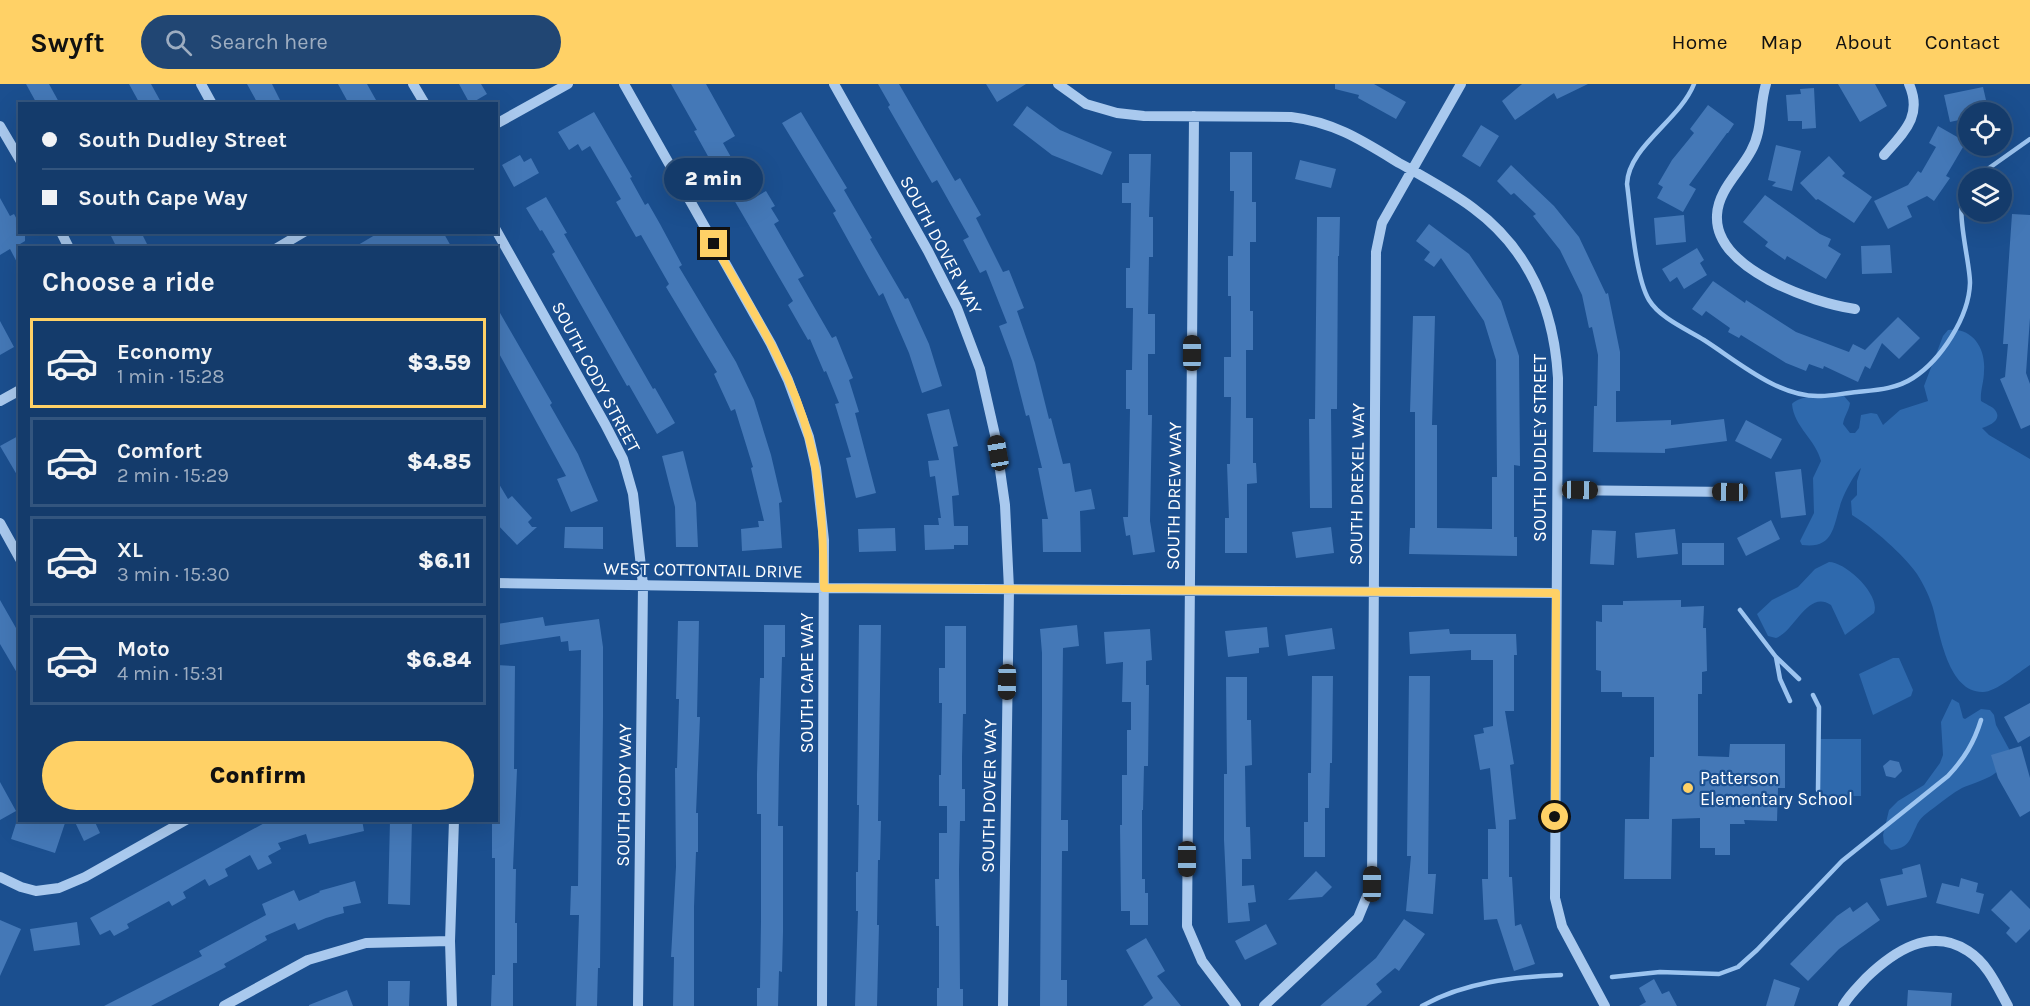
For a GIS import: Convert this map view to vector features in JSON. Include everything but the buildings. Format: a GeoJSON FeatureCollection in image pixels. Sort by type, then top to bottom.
{"type":"FeatureCollection","features":[{"type":"Feature","properties":{"kind":"street"},"geometry":{"type":"LineString","coordinates":[[201,84],[211,102]]}},
{"type":"Feature","properties":{"kind":"street"},"geometry":{"type":"LineString","coordinates":[[413,84],[423,102]]}},
{"type":"Feature","properties":{"kind":"street"},"geometry":{"type":"LineString","coordinates":[[498,123],[568,84]]}},
{"type":"Feature","properties":{"kind":"street","name":"SOUTH CAPE WAY"},"geometry":{"type":"LineString","coordinates":[[624,84],[771,344],[800,408],[818,479],[824,540],[822,1006]]}},
{"type":"Feature","properties":{"kind":"street","name":"SOUTH DOVER WAY"},"geometry":{"type":"LineString","coordinates":[[834,84],[939,272],[969,337],[989,404],[1005,505],[1009,589],[1003,1006]]}},
{"type":"Feature","properties":{"kind":"street","name":"SOUTH DUDLEY STREET"},"geometry":{"type":"LineString","coordinates":[[1058,84],[1073,96],[1100,109],[1144,116],[1291,117],[1323,123],[1352,135],[1472,207],[1497,228],[1520,256],[1538,286],[1553,330],[1557,359],[1555,898],[1562,926],[1605,1006]]}},
{"type":"Feature","properties":{"kind":"street","name":"SOUTH DREXEL WAY"},"geometry":{"type":"LineString","coordinates":[[1264,1006],[1358,918],[1372,884],[1376,252],[1382,224],[1461,84]]}},
{"type":"Feature","properties":{"kind":"street"},"geometry":{"type":"LineString","coordinates":[[1766,84],[1759,131],[1753,149],[1727,187],[1718,205],[1717,223],[1723,241],[1737,258],[1782,286],[1819,302],[1855,309]]}},
{"type":"Feature","properties":{"kind":"street"},"geometry":{"type":"LineString","coordinates":[[1884,155],[1911,121],[1915,105],[1909,84]]}},
{"type":"Feature","properties":{"kind":"street","name":"SOUTH DREW WAY"},"geometry":{"type":"LineString","coordinates":[[1194,116],[1187,926],[1202,961],[1236,1006]]}},
{"type":"Feature","properties":{"kind":"street"},"geometry":{"type":"LineString","coordinates":[[0,126],[18,157]]}},
{"type":"Feature","properties":{"kind":"street","name":"SOUTH CODY STREET"},"geometry":{"type":"LineString","coordinates":[[498,234],[606,424],[623,459],[634,502],[643,585]]}},
{"type":"Feature","properties":{"kind":"street"},"geometry":{"type":"LineString","coordinates":[[0,401],[18,391]]}},
{"type":"Feature","properties":{"kind":"street"},"geometry":{"type":"LineString","coordinates":[[1558,490],[1730,492]]}},
{"type":"Feature","properties":{"kind":"street"},"geometry":{"type":"LineString","coordinates":[[0,523],[18,555]]}},
{"type":"Feature","properties":{"kind":"street","name":"WEST COTTONTAIL DRIVE"},"geometry":{"type":"LineString","coordinates":[[498,582],[824,588],[1556,593]]}},
{"type":"Feature","properties":{"kind":"street","name":"SOUTH CODY WAY"},"geometry":{"type":"LineString","coordinates":[[638,1006],[643,585]]}},
{"type":"Feature","properties":{"kind":"street"},"geometry":{"type":"LineString","coordinates":[[452,1006],[450,941],[454,822]]}},
{"type":"Feature","properties":{"kind":"street"},"geometry":{"type":"LineString","coordinates":[[2,878],[36,891],[59,888],[92,874],[165,825]]}},
{"type":"Feature","properties":{"kind":"street"},"geometry":{"type":"LineString","coordinates":[[224,1006],[308,960],[366,944],[450,941]]}},
{"type":"Feature","properties":{"kind":"street"},"geometry":{"type":"LineString","coordinates":[[1843,1006],[1855,989],[1882,963],[1897,952],[1926,942],[1957,945],[1967,950],[1984,965],[2008,1006]]}},
{"type":"Feature","properties":{"kind":"shaded area"},"geometry":{"type":"Polygon","coordinates":[[[1948,330],[1957,330],[1971,336],[1983,355],[1981,401],[1994,409],[1997,417],[1994,422],[1982,428],[1989,435],[2030,459],[2030,665],[2001,685],[1983,692],[1971,690],[1954,673],[1943,648],[1931,602],[1917,574],[1887,542],[1852,515],[1851,501],[1857,495],[1857,481],[1861,468],[1844,496],[1833,529],[1826,540],[1812,545],[1802,545],[1800,541],[1814,513],[1813,478],[1821,461],[1815,446],[1797,420],[1792,404],[1802,398],[1824,395],[1844,396],[1850,403],[1843,424],[1850,433],[1855,433],[1859,428],[1861,415],[1877,414],[1883,425],[1900,410],[1928,401],[1924,386],[1943,336],[1948,330]]]}},
{"type":"Feature","properties":{"kind":"shaded area"},"geometry":{"type":"Polygon","coordinates":[[[1829,562],[1836,563],[1853,573],[1872,597],[1875,606],[1874,613],[1845,635],[1831,605],[1815,602],[1783,634],[1776,638],[1768,636],[1757,614],[1772,600],[1798,587],[1815,569],[1829,562]]]}},
{"type":"Feature","properties":{"kind":"shaded area"},"geometry":{"type":"Polygon","coordinates":[[[1893,658],[1899,658],[1913,690],[1911,696],[1873,715],[1859,674],[1893,658]]]}},
{"type":"Feature","properties":{"kind":"shaded area"},"geometry":{"type":"Polygon","coordinates":[[[1952,699],[1959,703],[1965,719],[1981,709],[1990,710],[2009,749],[2006,758],[1998,771],[1986,779],[1962,788],[1927,813],[1919,821],[1908,843],[1902,848],[1891,850],[1884,843],[1883,835],[1889,810],[1898,801],[1924,785],[1940,763],[1943,755],[1941,722],[1952,699]]]}},
{"type":"Feature","properties":{"kind":"shaded area"},"geometry":{"type":"Polygon","coordinates":[[[1820,739],[1861,739],[1861,796],[1820,796],[1820,739]]]}},
{"type":"Feature","properties":{"kind":"waterway"},"geometry":{"type":"LineString","coordinates":[[1694,84],[1678,110],[1636,158],[1630,171],[1627,184],[1640,276],[1649,300],[1666,318],[1774,385],[1805,395],[1834,395],[1900,385],[1923,370],[1943,349],[1965,310],[1970,283],[1962,222]]}},
{"type":"Feature","properties":{"kind":"waterway"},"geometry":{"type":"LineString","coordinates":[[1989,168],[2030,139]]}},
{"type":"Feature","properties":{"kind":"waterway"},"geometry":{"type":"LineString","coordinates":[[1740,610],[1776,657],[1799,679]]}},
{"type":"Feature","properties":{"kind":"waterway"},"geometry":{"type":"LineString","coordinates":[[1776,657],[1780,679],[1790,701]]}},
{"type":"Feature","properties":{"kind":"waterway"},"geometry":{"type":"LineString","coordinates":[[1813,695],[1819,707],[1818,790]]}},
{"type":"Feature","properties":{"kind":"waterway"},"geometry":{"type":"LineString","coordinates":[[1612,977],[1660,972],[1719,974],[1738,967],[1842,861],[1948,776],[1968,750],[1981,720]]}},
{"type":"Feature","properties":{"kind":"waterway"},"geometry":{"type":"LineString","coordinates":[[1422,1006],[1472,986],[1525,977],[1561,975]]}},
{"type":"Feature","properties":{"kind":"place","name":"Patterson Elementary School"},"geometry":{"type":"Point","coordinates":[1688,788]}},
{"type":"Feature","properties":{"kind":"route"},"geometry":{"type":"LineString","coordinates":[[714,244],[771,344],[805,423],[816,468],[820,501],[824,540],[824,588],[1556,593],[1555,817]]}}]}
